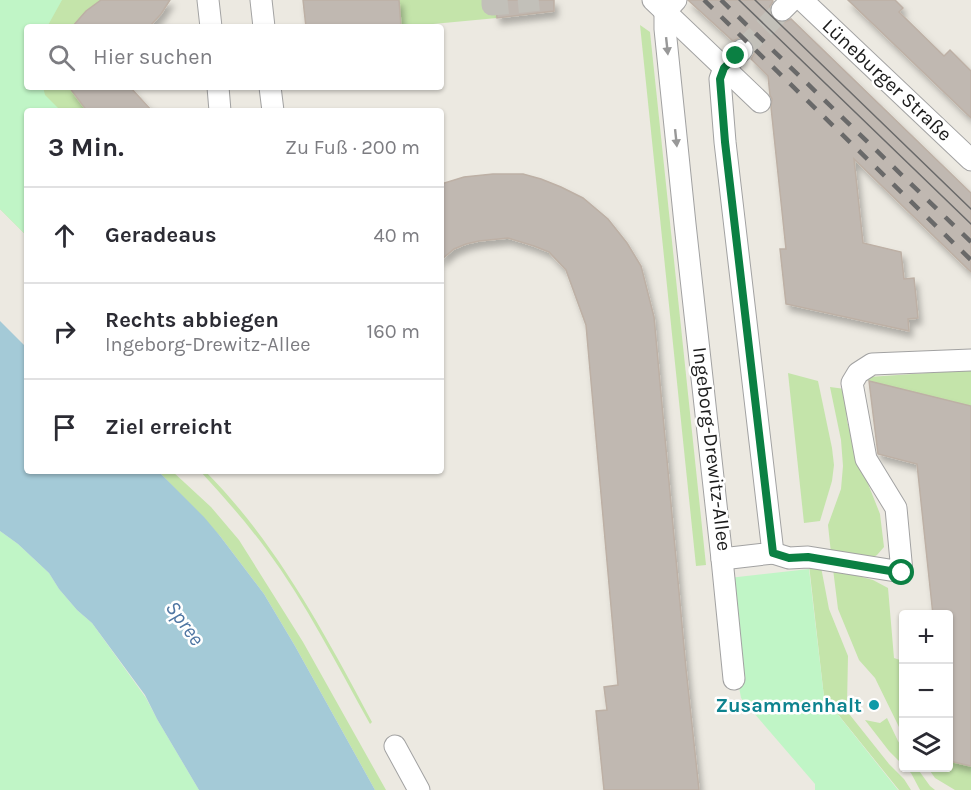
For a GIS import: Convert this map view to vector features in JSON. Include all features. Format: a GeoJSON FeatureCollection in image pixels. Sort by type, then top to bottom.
{"type":"FeatureCollection","features":[{"type":"Feature","properties":{"kind":"street"},"geometry":{"type":"LineString","coordinates":[[208,0],[211,24]]}},
{"type":"Feature","properties":{"kind":"street"},"geometry":{"type":"LineString","coordinates":[[261,0],[264,24]]}},
{"type":"Feature","properties":{"kind":"street","name":"Lüneburger Straße"},"geometry":{"type":"LineString","coordinates":[[802,0],[971,160]]}},
{"type":"Feature","properties":{"kind":"street"},"geometry":{"type":"LineString","coordinates":[[664,4],[759,102]]}},
{"type":"Feature","properties":{"kind":"street","name":"Ingeborg-Drewitz-Allee"},"geometry":{"type":"LineString","coordinates":[[664,4],[685,224],[722,560],[773,553],[789,558],[808,557],[902,573],[896,508],[866,459],[852,383],[858,373],[872,364],[971,360]]}},
{"type":"Feature","properties":{"kind":"street"},"geometry":{"type":"LineString","coordinates":[[742,50],[724,68],[720,79],[725,142],[773,553]]}},
{"type":"Feature","properties":{"kind":"street"},"geometry":{"type":"LineString","coordinates":[[218,90],[220,108]]}},
{"type":"Feature","properties":{"kind":"street"},"geometry":{"type":"LineString","coordinates":[[270,90],[273,108]]}},
{"type":"Feature","properties":{"kind":"street"},"geometry":{"type":"LineString","coordinates":[[722,560],[734,679]]}},
{"type":"Feature","properties":{"kind":"street"},"geometry":{"type":"LineString","coordinates":[[395,746],[419,790]]}},
{"type":"Feature","properties":{"kind":"green space"},"geometry":{"type":"Polygon","coordinates":[[[0,0],[101,0],[86,11],[76,24],[24,24],[24,90],[72,90],[85,108],[24,108],[24,233],[0,209],[0,0]]]}},
{"type":"Feature","properties":{"kind":"green space"},"geometry":{"type":"Polygon","coordinates":[[[0,0],[62,0],[49,24],[24,24],[24,90],[44,90],[45,95],[58,108],[24,108],[24,233],[0,209],[0,0]]]}},
{"type":"Feature","properties":{"kind":"green space"},"geometry":{"type":"Polygon","coordinates":[[[399,0],[495,0],[497,18],[433,24],[401,24],[399,0]]]}},
{"type":"Feature","properties":{"kind":"green space"},"geometry":{"type":"Polygon","coordinates":[[[640,25],[650,32],[706,565],[696,566],[640,25]]]}},
{"type":"Feature","properties":{"kind":"green space"},"geometry":{"type":"Polygon","coordinates":[[[971,370],[971,406],[869,381],[869,377],[971,370]]]}},
{"type":"Feature","properties":{"kind":"green space"},"geometry":{"type":"Polygon","coordinates":[[[788,373],[818,381],[834,465],[832,481],[820,521],[804,523],[788,373]]]}},
{"type":"Feature","properties":{"kind":"green space"},"geometry":{"type":"Polygon","coordinates":[[[830,387],[845,389],[847,421],[857,456],[880,514],[884,547],[870,559],[831,553],[828,525],[841,489],[843,466],[841,440],[830,387]]]}},
{"type":"Feature","properties":{"kind":"green space"},"geometry":{"type":"Polygon","coordinates":[[[161,474],[175,474],[211,507],[239,540],[303,642],[386,790],[375,790],[264,594],[220,536],[161,474]]]}},
{"type":"Feature","properties":{"kind":"green space"},"geometry":{"type":"Polygon","coordinates":[[[203,474],[208,474],[231,499],[277,558],[336,656],[372,722],[370,724],[321,635],[281,570],[203,474]]]}},
{"type":"Feature","properties":{"kind":"green space"},"geometry":{"type":"Polygon","coordinates":[[[0,531],[18,544],[49,573],[77,610],[92,623],[146,698],[199,790],[0,790],[0,531]]]}},
{"type":"Feature","properties":{"kind":"green space"},"geometry":{"type":"Polygon","coordinates":[[[809,565],[821,567],[829,609],[848,656],[847,705],[850,715],[911,790],[899,790],[824,697],[809,565]]]}},
{"type":"Feature","properties":{"kind":"green space"},"geometry":{"type":"Polygon","coordinates":[[[809,569],[824,697],[898,790],[815,790],[815,784],[741,698],[720,579],[809,569]]]}},
{"type":"Feature","properties":{"kind":"green space"},"geometry":{"type":"Polygon","coordinates":[[[833,569],[873,580],[888,588],[894,658],[899,660],[899,727],[875,678],[859,660],[838,609],[833,569]]]}},
{"type":"Feature","properties":{"kind":"green space"},"geometry":{"type":"Polygon","coordinates":[[[887,718],[899,743],[899,761],[865,720],[880,723],[887,718]]]}},
{"type":"Feature","properties":{"kind":"green space"},"geometry":{"type":"Polygon","coordinates":[[[953,762],[971,766],[971,790],[955,790],[935,778],[931,772],[953,772],[953,762]]]}},
{"type":"Feature","properties":{"kind":"green space"},"geometry":{"type":"Polygon","coordinates":[[[920,772],[935,790],[920,790],[911,773],[920,772]]]}},
{"type":"Feature","properties":{"kind":"water","name":"Spree"},"geometry":{"type":"Polygon","coordinates":[[[0,321],[24,345],[24,474],[161,474],[204,517],[264,594],[375,790],[199,790],[145,695],[92,623],[77,610],[49,573],[18,544],[0,531],[0,321]]]}},
{"type":"Feature","properties":{"kind":"building"},"geometry":{"type":"Polygon","coordinates":[[[101,0],[170,0],[152,24],[75,24],[86,11],[101,0]]]}},
{"type":"Feature","properties":{"kind":"building"},"geometry":{"type":"Polygon","coordinates":[[[303,0],[399,0],[401,24],[306,24],[303,0]]]}},
{"type":"Feature","properties":{"kind":"building"},"geometry":{"type":"Polygon","coordinates":[[[495,0],[554,0],[554,11],[497,18],[495,0]]]}},
{"type":"Feature","properties":{"kind":"building"},"geometry":{"type":"Polygon","coordinates":[[[688,0],[772,0],[770,13],[773,19],[785,22],[791,19],[971,193],[971,272],[854,159],[863,243],[901,252],[904,279],[914,278],[918,318],[908,319],[909,331],[786,304],[780,249],[786,249],[768,76],[751,59],[754,47],[751,41],[739,38],[733,41],[688,0]]]}},
{"type":"Feature","properties":{"kind":"building"},"geometry":{"type":"Polygon","coordinates":[[[848,0],[895,0],[903,8],[899,12],[944,56],[950,50],[971,71],[971,118],[848,0]]]}},
{"type":"Feature","properties":{"kind":"building"},"geometry":{"type":"Polygon","coordinates":[[[71,90],[133,90],[149,108],[85,108],[71,90]]]}},
{"type":"Feature","properties":{"kind":"building"},"geometry":{"type":"Polygon","coordinates":[[[523,174],[561,187],[583,198],[608,219],[641,266],[654,317],[699,790],[604,790],[596,711],[607,710],[604,687],[618,685],[586,325],[566,270],[549,252],[508,238],[466,244],[454,249],[444,257],[444,183],[464,177],[523,174]]]}},
{"type":"Feature","properties":{"kind":"building"},"geometry":{"type":"Polygon","coordinates":[[[869,381],[971,406],[971,766],[953,762],[953,610],[932,610],[917,464],[878,454],[869,381]]]}},
{"type":"Feature","properties":{"kind":"tunnel"},"geometry":{"type":"LineString","coordinates":[[492,0],[492,5],[543,0]]}},
{"type":"Feature","properties":{"kind":"tunnel"},"geometry":{"type":"LineString","coordinates":[[742,50],[782,10]]}},
{"type":"Feature","properties":{"kind":"tram line"},"geometry":{"type":"LineString","coordinates":[[739,0],[971,224]]}},
{"type":"Feature","properties":{"kind":"tram line"},"geometry":{"type":"LineString","coordinates":[[755,0],[971,209]]}},
{"type":"Feature","properties":{"kind":"railway"},"geometry":{"type":"LineString","coordinates":[[704,0],[971,260]]}},
{"type":"Feature","properties":{"kind":"railway"},"geometry":{"type":"LineString","coordinates":[[721,0],[971,242]]}},
{"type":"Feature","properties":{"kind":"place","name":"Zusammenhalt"},"geometry":{"type":"Point","coordinates":[874,705]}},
{"type":"Feature","properties":{"kind":"route"},"geometry":{"type":"LineString","coordinates":[[736,56],[724,68],[720,79],[725,142],[773,553],[789,558],[808,557],[902,573]]}}]}
